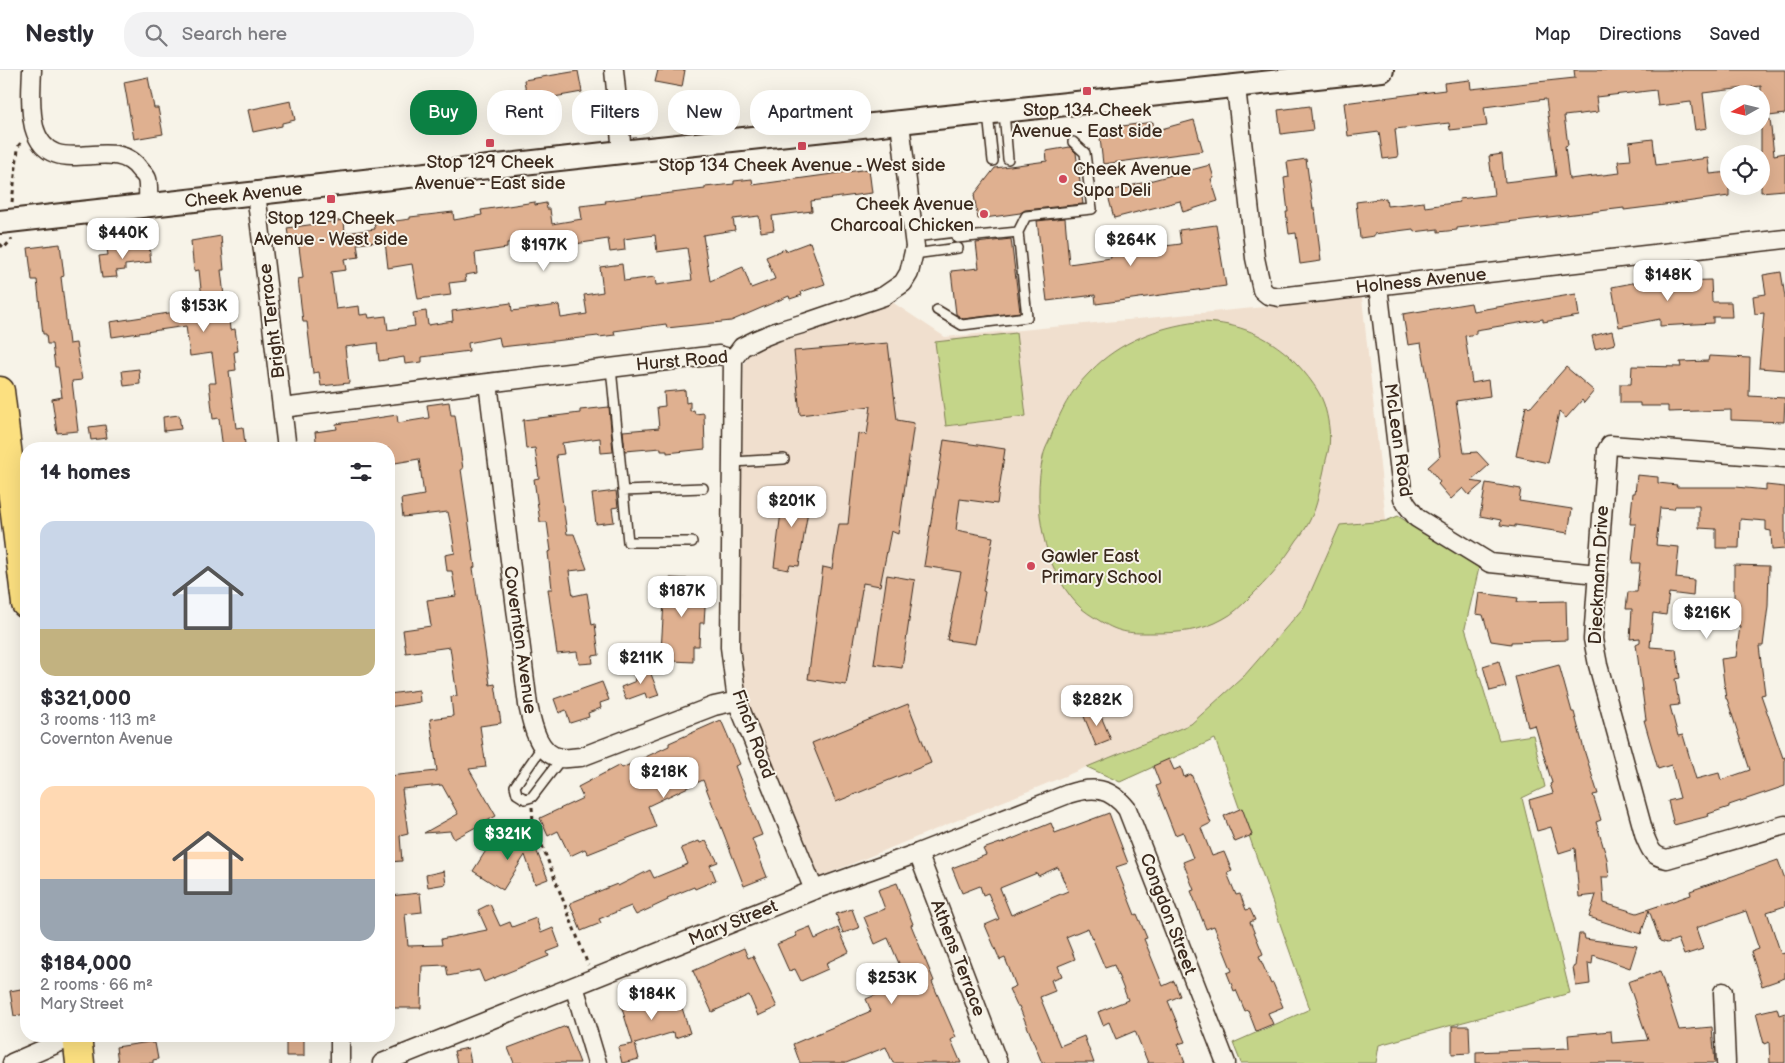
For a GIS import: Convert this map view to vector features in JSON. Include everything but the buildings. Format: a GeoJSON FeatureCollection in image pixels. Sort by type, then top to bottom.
{"type":"FeatureCollection","features":[{"type":"Feature","properties":{"kind":"main road"},"geometry":{"type":"LineString","coordinates":[[0,391],[13,528],[20,569]]}},
{"type":"Feature","properties":{"kind":"main road"},"geometry":{"type":"LineString","coordinates":[[76,1042],[80,1063]]}},
{"type":"Feature","properties":{"kind":"street"},"geometry":{"type":"LineString","coordinates":[[32,70],[32,110],[36,133],[48,150],[75,157],[108,153],[128,158],[136,163],[147,179],[148,206]]}},
{"type":"Feature","properties":{"kind":"street"},"geometry":{"type":"LineString","coordinates":[[614,70],[622,152]]}},
{"type":"Feature","properties":{"kind":"street","name":"Cheek Avenue"},"geometry":{"type":"LineString","coordinates":[[6,221],[1382,70]]}},
{"type":"Feature","properties":{"kind":"street","name":"Holness Avenue"},"geometry":{"type":"LineString","coordinates":[[1236,87],[1256,258],[1262,290],[1268,295],[1279,297],[1785,239]]}},
{"type":"Feature","properties":{"kind":"street","name":"Hurst Road"},"geometry":{"type":"LineString","coordinates":[[282,408],[719,355],[734,359],[742,347],[778,331],[884,296],[899,286],[909,273],[914,245],[900,122]]}},
{"type":"Feature","properties":{"kind":"street","name":"Bright Terrace"},"geometry":{"type":"LineString","coordinates":[[256,193],[286,442]]}},
{"type":"Feature","properties":{"kind":"street","name":"McLean Road"},"geometry":{"type":"LineString","coordinates":[[1378,286],[1403,498],[1407,506],[1417,518],[1490,563],[1597,574]]}},
{"type":"Feature","properties":{"kind":"street","name":"Finch Road"},"geometry":{"type":"LineString","coordinates":[[734,359],[730,647],[737,701],[814,890]]}},
{"type":"Feature","properties":{"kind":"street","name":"Covernton Avenue"},"geometry":{"type":"LineString","coordinates":[[488,383],[528,705],[532,725],[542,747]]}},
{"type":"Feature","properties":{"kind":"street","name":"Dieckmann Drive"},"geometry":{"type":"LineString","coordinates":[[1785,458],[1610,446],[1607,450],[1594,639],[1597,658],[1645,837],[1653,854],[1659,858],[1667,859],[1785,825]]}},
{"type":"Feature","properties":{"kind":"street"},"geometry":{"type":"LineString","coordinates":[[542,747],[552,755],[561,758],[581,757],[714,706],[737,701]]}},
{"type":"Feature","properties":{"kind":"street","name":"Mary Street"},"geometry":{"type":"LineString","coordinates":[[382,1063],[814,890],[918,853],[1068,794],[1086,789]]}},
{"type":"Feature","properties":{"kind":"street","name":"Congdon Street"},"geometry":{"type":"LineString","coordinates":[[1086,789],[1096,789],[1110,794],[1116,797],[1127,809],[1226,1063]]}},
{"type":"Feature","properties":{"kind":"street","name":"Athens Terrace"},"geometry":{"type":"LineString","coordinates":[[918,853],[998,1063]]}},
{"type":"Feature","properties":{"kind":"street"},"geometry":{"type":"LineString","coordinates":[[574,986],[597,1063]]}},
{"type":"Feature","properties":{"kind":"street"},"geometry":{"type":"LineString","coordinates":[[1724,992],[1726,1063]]}},
{"type":"Feature","properties":{"kind":"street"},"geometry":{"type":"LineString","coordinates":[[12,1063],[61,1042]]}},
{"type":"Feature","properties":{"kind":"street"},"geometry":{"type":"LineString","coordinates":[[340,1042],[340,1063]]}},
{"type":"Feature","properties":{"kind":"lane"},"geometry":{"type":"LineString","coordinates":[[996,112],[1008,159]]}},
{"type":"Feature","properties":{"kind":"lane"},"geometry":{"type":"LineString","coordinates":[[993,160],[996,112]]}},
{"type":"Feature","properties":{"kind":"lane"},"geometry":{"type":"LineString","coordinates":[[937,310],[962,325],[1027,317],[1018,232],[1026,216],[1092,209],[1085,153],[1073,142]]}},
{"type":"Feature","properties":{"kind":"lane"},"geometry":{"type":"LineString","coordinates":[[914,245],[956,235],[1018,232]]}},
{"type":"Feature","properties":{"kind":"lane"},"geometry":{"type":"LineString","coordinates":[[914,245],[958,248]]}},
{"type":"Feature","properties":{"kind":"lane"},"geometry":{"type":"LineString","coordinates":[[611,368],[628,542],[692,542]]}},
{"type":"Feature","properties":{"kind":"lane"},"geometry":{"type":"LineString","coordinates":[[733,462],[784,459]]}},
{"type":"Feature","properties":{"kind":"lane"},"geometry":{"type":"LineString","coordinates":[[622,491],[703,488]]}},
{"type":"Feature","properties":{"kind":"lane"},"geometry":{"type":"LineString","coordinates":[[542,747],[515,786],[517,794],[525,799],[532,797],[561,758]]}},
{"type":"Feature","properties":{"kind":"path"},"geometry":{"type":"LineString","coordinates":[[0,244],[4,248],[13,238],[6,221],[19,145],[36,133]]}},
{"type":"Feature","properties":{"kind":"path"},"geometry":{"type":"LineString","coordinates":[[532,797],[533,822],[593,978]]}},
{"type":"Feature","properties":{"kind":"shaded area","name":"Gawler East Primary School"},"geometry":{"type":"Polygon","coordinates":[[[1362,298],[1386,521],[1340,526],[1304,607],[1244,676],[1191,724],[820,877],[746,701],[739,659],[744,364],[751,351],[892,302],[945,337],[1362,298]]]}},
{"type":"Feature","properties":{"kind":"green space"},"geometry":{"type":"Polygon","coordinates":[[[1197,322],[1234,326],[1257,334],[1288,355],[1314,384],[1324,404],[1330,437],[1329,450],[1318,496],[1313,514],[1307,525],[1275,571],[1230,615],[1207,626],[1190,630],[1146,633],[1120,631],[1091,615],[1077,604],[1065,589],[1048,554],[1040,515],[1039,495],[1043,455],[1066,402],[1083,379],[1102,361],[1140,337],[1182,324],[1197,322]]]}},
{"type":"Feature","properties":{"kind":"green space"},"geometry":{"type":"Polygon","coordinates":[[[1016,333],[1026,416],[946,426],[935,342],[1016,333]]]}},
{"type":"Feature","properties":{"kind":"green space"},"geometry":{"type":"Polygon","coordinates":[[[1398,516],[1479,568],[1465,628],[1499,740],[1533,735],[1545,787],[1522,798],[1570,993],[1379,1045],[1376,1063],[1241,1063],[1233,1043],[1310,1009],[1215,739],[1120,782],[1087,767],[1191,724],[1244,676],[1304,607],[1340,525],[1386,521],[1398,516]]]}},
{"type":"Feature","properties":{"kind":"place","name":"Stop 134 Cheek Avenue - East side"},"geometry":{"type":"Point","coordinates":[1087,91]}},
{"type":"Feature","properties":{"kind":"place","name":"Stop 129 Cheek Avenue - East side"},"geometry":{"type":"Point","coordinates":[490,143]}},
{"type":"Feature","properties":{"kind":"place","name":"Stop 134 Cheek Avenue - West side"},"geometry":{"type":"Point","coordinates":[802,146]}},
{"type":"Feature","properties":{"kind":"place","name":"Cheek Avenue Supa Deli"},"geometry":{"type":"Point","coordinates":[1063,179]}},
{"type":"Feature","properties":{"kind":"place","name":"Stop 129 Cheek Avenue - West side"},"geometry":{"type":"Point","coordinates":[331,199]}},
{"type":"Feature","properties":{"kind":"place","name":"Cheek Avenue Charcoal Chicken"},"geometry":{"type":"Point","coordinates":[984,214]}},
{"type":"Feature","properties":{"kind":"place","name":"Gawler East Primary School"},"geometry":{"type":"Point","coordinates":[1031,566]}}]}
